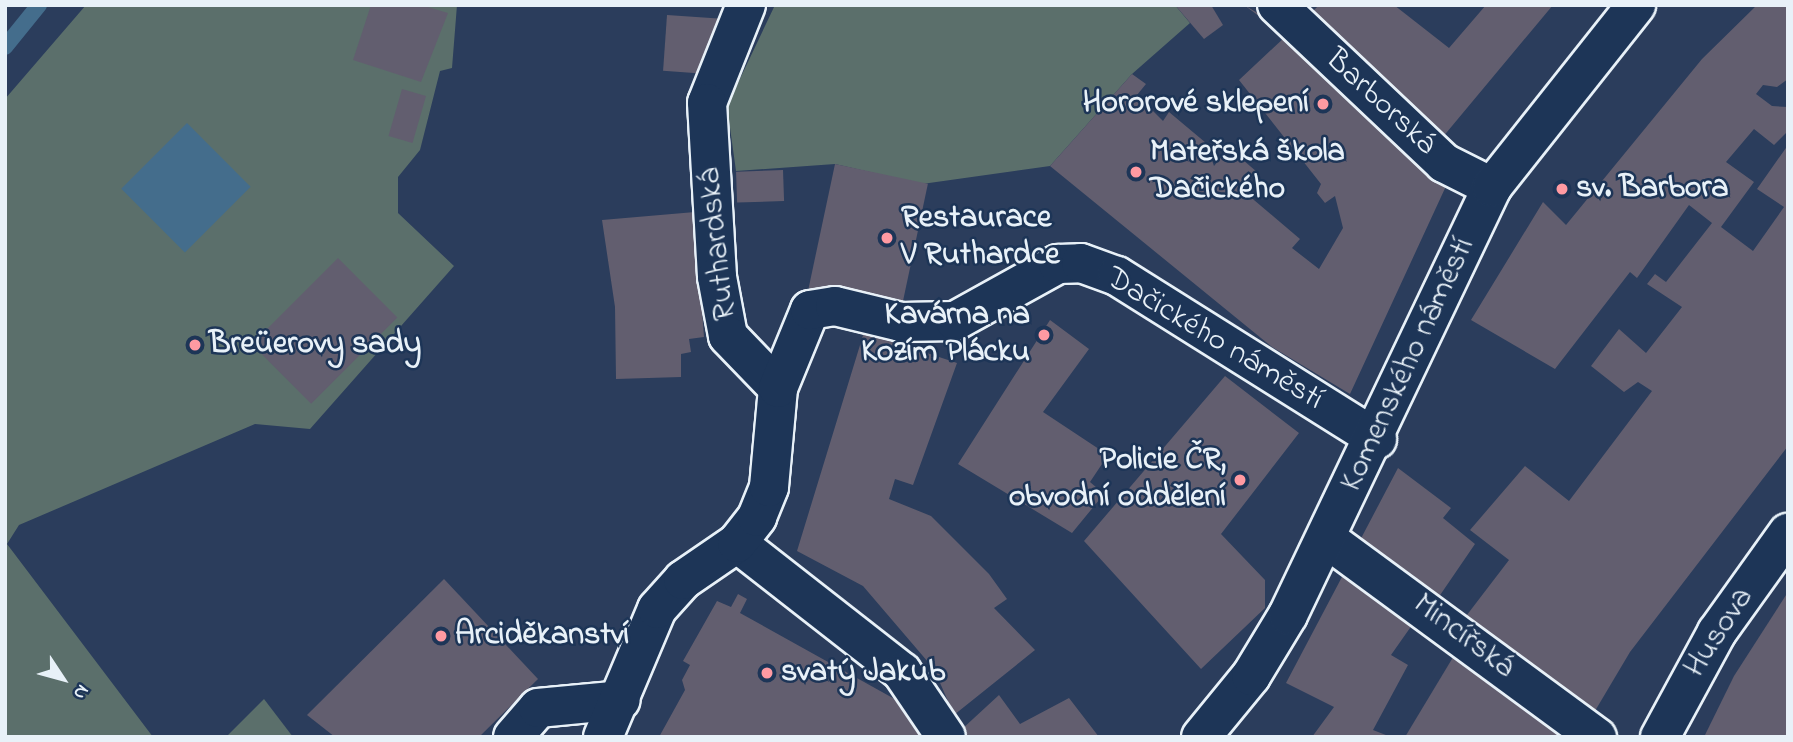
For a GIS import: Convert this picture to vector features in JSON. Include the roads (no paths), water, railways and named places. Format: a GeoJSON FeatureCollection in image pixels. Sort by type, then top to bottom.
{"type":"FeatureCollection","features":[{"type":"Feature","properties":{"kind":"street","name":"Ruthardská"},"geometry":{"type":"LineString","coordinates":[[746,5],[707,103],[717,277],[728,336],[778,388]]}},
{"type":"Feature","properties":{"kind":"street","name":"Komenského náměstí"},"geometry":{"type":"LineString","coordinates":[[1200,737],[1251,676],[1327,539],[1377,439],[1492,187],[1636,5]]}},
{"type":"Feature","properties":{"kind":"street","name":"Barborská"},"geometry":{"type":"LineString","coordinates":[[1288,16],[1444,163],[1492,187]]}},
{"type":"Feature","properties":{"kind":"street","name":"Dačického náměstí"},"geometry":{"type":"LineString","coordinates":[[778,388],[810,310],[835,306],[901,322],[955,321],[1058,264],[1081,263],[1117,276],[1377,439]]}},
{"type":"Feature","properties":{"kind":"street"},"geometry":{"type":"LineString","coordinates":[[603,737],[657,610],[682,580],[737,543],[769,487],[778,388]]}},
{"type":"Feature","properties":{"kind":"street","name":"Husova"},"geometry":{"type":"LineString","coordinates":[[1660,737],[1717,632],[1788,533]]}},
{"type":"Feature","properties":{"kind":"street","name":"Mincířská"},"geometry":{"type":"LineString","coordinates":[[1327,539],[1597,737]]}},
{"type":"Feature","properties":{"kind":"street"},"geometry":{"type":"LineString","coordinates":[[737,543],[902,672],[946,737]]}},
{"type":"Feature","properties":{"kind":"street"},"geometry":{"type":"LineString","coordinates":[[513,737],[538,708],[621,699]]}},
{"type":"Feature","properties":{"kind":"water"},"geometry":{"type":"Polygon","coordinates":[[[187,123],[251,187],[185,252],[121,189],[187,123]]]}},
{"type":"Feature","properties":{"kind":"waterway"},"geometry":{"type":"LineString","coordinates":[[5,47],[39,5]]}},
{"type":"Feature","properties":{"kind":"place","name":"Hororové sklepení"},"geometry":{"type":"Point","coordinates":[1323,104]}},
{"type":"Feature","properties":{"kind":"place","name":"Mateřská škola Dačického"},"geometry":{"type":"Point","coordinates":[1136,172]}},
{"type":"Feature","properties":{"kind":"place","name":"sv. Barbora"},"geometry":{"type":"Point","coordinates":[1562,189]}},
{"type":"Feature","properties":{"kind":"place","name":"Restaurace V Ruthardce"},"geometry":{"type":"Point","coordinates":[887,238]}},
{"type":"Feature","properties":{"kind":"place","name":"Kavárna na Kozím Plácku"},"geometry":{"type":"Point","coordinates":[1044,335]}},
{"type":"Feature","properties":{"kind":"place","name":"Breüerovy sady"},"geometry":{"type":"Point","coordinates":[195,345]}},
{"type":"Feature","properties":{"kind":"place","name":"Policie ČR, obvodní oddělení"},"geometry":{"type":"Point","coordinates":[1240,480]}},
{"type":"Feature","properties":{"kind":"place","name":"Arciděkanství"},"geometry":{"type":"Point","coordinates":[441,636]}},
{"type":"Feature","properties":{"kind":"place","name":"svatý Jakub"},"geometry":{"type":"Point","coordinates":[767,673]}}]}
